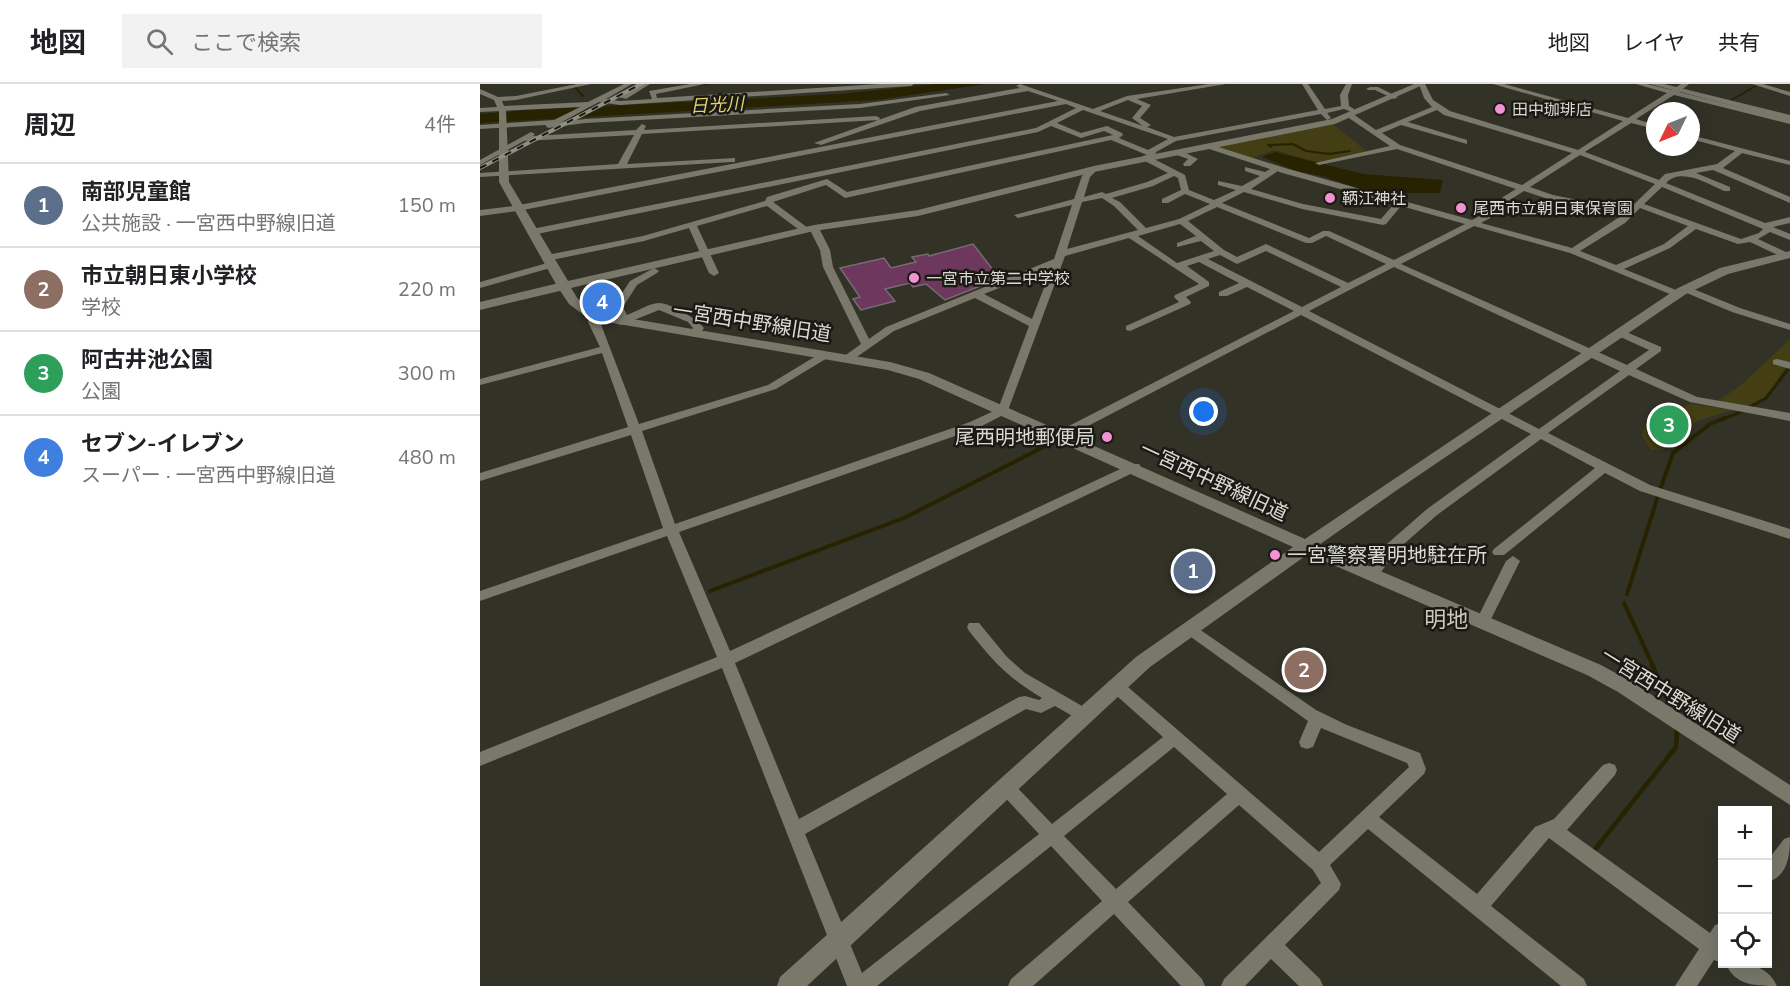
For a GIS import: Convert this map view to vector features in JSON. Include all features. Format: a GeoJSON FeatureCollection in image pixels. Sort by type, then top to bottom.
{"type":"FeatureCollection","features":[{"type":"Feature","properties":{"kind":"main road"},"geometry":{"type":"LineString","coordinates":[[480,306],[563,286]]}},
{"type":"Feature","properties":{"kind":"street"},"geometry":{"type":"LineString","coordinates":[[528,84],[536,94]]}},
{"type":"Feature","properties":{"kind":"street"},"geometry":{"type":"LineString","coordinates":[[482,95],[497,99],[588,84]]}},
{"type":"Feature","properties":{"kind":"street"},"geometry":{"type":"LineString","coordinates":[[606,84],[614,92]]}},
{"type":"Feature","properties":{"kind":"street"},"geometry":{"type":"LineString","coordinates":[[480,163],[629,84]]}},
{"type":"Feature","properties":{"kind":"street"},"geometry":{"type":"LineString","coordinates":[[647,84],[623,97],[655,97],[652,93],[702,84]]}},
{"type":"Feature","properties":{"kind":"street"},"geometry":{"type":"LineString","coordinates":[[707,84],[722,97]]}},
{"type":"Feature","properties":{"kind":"street"},"geometry":{"type":"LineString","coordinates":[[811,84],[820,92]]}},
{"type":"Feature","properties":{"kind":"street"},"geometry":{"type":"LineString","coordinates":[[599,100],[620,103],[820,92],[911,84]]}},
{"type":"Feature","properties":{"kind":"street"},"geometry":{"type":"LineString","coordinates":[[480,127],[870,105],[1005,84]]}},
{"type":"Feature","properties":{"kind":"street"},"geometry":{"type":"LineString","coordinates":[[1014,84],[1131,121],[1156,132],[1200,144],[1272,172],[1309,183]]}},
{"type":"Feature","properties":{"kind":"street"},"geometry":{"type":"LineString","coordinates":[[1094,111],[1128,98],[1222,84]]}},
{"type":"Feature","properties":{"kind":"street"},"geometry":{"type":"LineString","coordinates":[[1305,84],[1330,122]]}},
{"type":"Feature","properties":{"kind":"street"},"geometry":{"type":"LineString","coordinates":[[1349,84],[1344,95],[1350,112],[1397,147],[1551,197],[1631,213]]}},
{"type":"Feature","properties":{"kind":"street"},"geometry":{"type":"LineString","coordinates":[[563,286],[809,229],[918,213],[1149,156],[1206,148],[1330,122],[1421,84],[1424,95],[1436,108],[1664,180],[1790,237]]}},
{"type":"Feature","properties":{"kind":"street"},"geometry":{"type":"LineString","coordinates":[[1496,84],[1646,124]]}},
{"type":"Feature","properties":{"kind":"street"},"geometry":{"type":"LineString","coordinates":[[1639,84],[1679,89]]}},
{"type":"Feature","properties":{"kind":"street"},"geometry":{"type":"LineString","coordinates":[[1653,84],[1790,120]]}},
{"type":"Feature","properties":{"kind":"street"},"geometry":{"type":"LineString","coordinates":[[1755,84],[1790,94]]}},
{"type":"Feature","properties":{"kind":"street"},"geometry":{"type":"LineString","coordinates":[[1370,89],[1376,88],[1394,97]]}},
{"type":"Feature","properties":{"kind":"street"},"geometry":{"type":"LineString","coordinates":[[532,232],[694,188],[918,109],[1028,89]]}},
{"type":"Feature","properties":{"kind":"street"},"geometry":{"type":"LineString","coordinates":[[1061,435],[1502,208],[1506,199],[1679,89]]}},
{"type":"Feature","properties":{"kind":"street"},"geometry":{"type":"LineString","coordinates":[[1053,124],[1081,136],[1107,130],[1131,121],[1147,105],[1128,98]]}},
{"type":"Feature","properties":{"kind":"street","name":"一宮西中野線旧道"},"geometry":{"type":"LineString","coordinates":[[497,99],[502,109],[503,178],[563,286],[573,301],[593,316],[825,355],[924,376],[1135,467],[1307,547],[1593,670],[1625,687],[1790,796]]}},
{"type":"Feature","properties":{"kind":"street"},"geometry":{"type":"LineString","coordinates":[[480,176],[503,178],[576,174],[604,168],[776,158],[1066,102]]}},
{"type":"Feature","properties":{"kind":"street"},"geometry":{"type":"LineString","coordinates":[[480,110],[591,104]]}},
{"type":"Feature","properties":{"kind":"street"},"geometry":{"type":"LineString","coordinates":[[480,213],[518,207],[546,199],[694,188],[1038,130],[1083,107]]}},
{"type":"Feature","properties":{"kind":"street"},"geometry":{"type":"LineString","coordinates":[[1376,133],[1436,108]]}},
{"type":"Feature","properties":{"kind":"street"},"geometry":{"type":"LineString","coordinates":[[1149,156],[1177,138],[1322,111],[1350,112]]}},
{"type":"Feature","properties":{"kind":"street"},"geometry":{"type":"LineString","coordinates":[[621,167],[646,118]]}},
{"type":"Feature","properties":{"kind":"street"},"geometry":{"type":"LineString","coordinates":[[525,139],[890,118]]}},
{"type":"Feature","properties":{"kind":"street"},"geometry":{"type":"LineString","coordinates":[[1398,122],[1464,142]]}},
{"type":"Feature","properties":{"kind":"street"},"geometry":{"type":"LineString","coordinates":[[480,285],[549,261],[644,238],[768,203],[787,192],[827,182],[845,195],[1119,135],[1107,130]]}},
{"type":"Feature","properties":{"kind":"street"},"geometry":{"type":"LineString","coordinates":[[1113,138],[1149,156],[1182,177],[1185,191]]}},
{"type":"Feature","properties":{"kind":"street"},"geometry":{"type":"LineString","coordinates":[[1700,139],[1790,163]]}},
{"type":"Feature","properties":{"kind":"street"},"geometry":{"type":"LineString","coordinates":[[1319,163],[1397,147]]}},
{"type":"Feature","properties":{"kind":"street"},"geometry":{"type":"LineString","coordinates":[[1573,251],[1631,213],[1664,180],[1686,172],[1720,166],[1741,150]]}},
{"type":"Feature","properties":{"kind":"street"},"geometry":{"type":"LineString","coordinates":[[1177,152],[1194,159],[1187,164]]}},
{"type":"Feature","properties":{"kind":"street"},"geometry":{"type":"LineString","coordinates":[[681,163],[710,218]]}},
{"type":"Feature","properties":{"kind":"street"},"geometry":{"type":"LineString","coordinates":[[1714,167],[1790,200]]}},
{"type":"Feature","properties":{"kind":"street"},"geometry":{"type":"LineString","coordinates":[[604,168],[606,178]]}},
{"type":"Feature","properties":{"kind":"street"},"geometry":{"type":"LineString","coordinates":[[480,596],[974,425],[1003,411],[1086,176],[1094,169]]}},
{"type":"Feature","properties":{"kind":"street"},"geometry":{"type":"LineString","coordinates":[[1248,169],[1272,172],[1400,202],[1573,251],[1615,269],[1790,327]]}},
{"type":"Feature","properties":{"kind":"street"},"geometry":{"type":"LineString","coordinates":[[847,359],[866,344],[890,330],[977,295],[1059,257],[1182,221],[1272,172]]}},
{"type":"Feature","properties":{"kind":"street"},"geometry":{"type":"LineString","coordinates":[[1686,172],[1727,189]]}},
{"type":"Feature","properties":{"kind":"street"},"geometry":{"type":"LineString","coordinates":[[1105,197],[1150,184],[1175,173]]}},
{"type":"Feature","properties":{"kind":"street"},"geometry":{"type":"LineString","coordinates":[[1240,177],[1256,182]]}},
{"type":"Feature","properties":{"kind":"street"},"geometry":{"type":"LineString","coordinates":[[480,185],[503,178]]}},
{"type":"Feature","properties":{"kind":"street"},"geometry":{"type":"LineString","coordinates":[[1221,183],[1302,206],[1383,222],[1400,202]]}},
{"type":"Feature","properties":{"kind":"street"},"geometry":{"type":"LineString","coordinates":[[1165,201],[1185,191],[1309,241],[1326,233],[1695,400],[1790,417]]}},
{"type":"Feature","properties":{"kind":"street"},"geometry":{"type":"LineString","coordinates":[[1018,215],[1102,195],[1117,204],[1144,232]]}},
{"type":"Feature","properties":{"kind":"street"},"geometry":{"type":"LineString","coordinates":[[768,203],[809,229],[825,250],[828,267],[866,344]]}},
{"type":"Feature","properties":{"kind":"street"},"geometry":{"type":"LineString","coordinates":[[1639,205],[1662,210],[1694,226],[1741,242],[1762,235],[1767,227],[1790,220]]}},
{"type":"Feature","properties":{"kind":"street"},"geometry":{"type":"LineString","coordinates":[[1182,221],[1200,238],[1237,261],[1266,247],[1348,288]]}},
{"type":"Feature","properties":{"kind":"street"},"geometry":{"type":"LineString","coordinates":[[691,223],[714,273]]}},
{"type":"Feature","properties":{"kind":"street"},"geometry":{"type":"LineString","coordinates":[[1615,269],[1667,246],[1694,226]]}},
{"type":"Feature","properties":{"kind":"street"},"geometry":{"type":"LineString","coordinates":[[1132,236],[1176,266],[1221,252]]}},
{"type":"Feature","properties":{"kind":"street"},"geometry":{"type":"LineString","coordinates":[[1180,245],[1200,238]]}},
{"type":"Feature","properties":{"kind":"street"},"geometry":{"type":"LineString","coordinates":[[1748,238],[1787,256]]}},
{"type":"Feature","properties":{"kind":"street"},"geometry":{"type":"LineString","coordinates":[[789,986],[1115,685],[1189,628],[1391,486],[1682,292],[1724,271],[1787,256]]}},
{"type":"Feature","properties":{"kind":"street"},"geometry":{"type":"LineString","coordinates":[[1200,259],[1645,488],[1790,534]]}},
{"type":"Feature","properties":{"kind":"street"},"geometry":{"type":"LineString","coordinates":[[1130,328],[1186,302],[1179,297],[1206,284],[1181,266]]}},
{"type":"Feature","properties":{"kind":"street"},"geometry":{"type":"LineString","coordinates":[[620,322],[623,318],[618,307],[633,283],[654,272]]}},
{"type":"Feature","properties":{"kind":"street"},"geometry":{"type":"LineString","coordinates":[[1223,294],[1247,283]]}},
{"type":"Feature","properties":{"kind":"street"},"geometry":{"type":"LineString","coordinates":[[977,295],[1033,324]]}},
{"type":"Feature","properties":{"kind":"street"},"geometry":{"type":"LineString","coordinates":[[593,316],[592,322],[606,349],[671,530],[726,660],[838,941],[859,986],[1175,737]]}},
{"type":"Feature","properties":{"kind":"street"},"geometry":{"type":"LineString","coordinates":[[1371,575],[1392,547],[1432,512],[1657,349],[1620,333]]}},
{"type":"Feature","properties":{"kind":"street"},"geometry":{"type":"LineString","coordinates":[[480,382],[606,349]]}},
{"type":"Feature","properties":{"kind":"street"},"geometry":{"type":"LineString","coordinates":[[480,477],[772,387],[825,355]]}},
{"type":"Feature","properties":{"kind":"street"},"geometry":{"type":"LineString","coordinates":[[1777,362],[1790,366]]}},
{"type":"Feature","properties":{"kind":"street"},"geometry":{"type":"LineString","coordinates":[[480,759],[726,660],[1135,467]]}},
{"type":"Feature","properties":{"kind":"street"},"geometry":{"type":"LineString","coordinates":[[1499,552],[1604,467]]}},
{"type":"Feature","properties":{"kind":"street"},"geometry":{"type":"LineString","coordinates":[[1482,623],[1513,561]]}},
{"type":"Feature","properties":{"kind":"street"},"geometry":{"type":"LineString","coordinates":[[974,627],[1002,661],[1020,677],[1083,715]]}},
{"type":"Feature","properties":{"kind":"street"},"geometry":{"type":"LineString","coordinates":[[1189,628],[1317,718],[1341,730],[1414,758],[1418,769],[1319,864]]}},
{"type":"Feature","properties":{"kind":"street"},"geometry":{"type":"LineString","coordinates":[[1115,685],[1319,864],[1332,884],[1231,986]]}},
{"type":"Feature","properties":{"kind":"street"},"geometry":{"type":"LineString","coordinates":[[794,831],[1025,702],[1041,707],[1054,698]]}},
{"type":"Feature","properties":{"kind":"street"},"geometry":{"type":"LineString","coordinates":[[1307,742],[1317,718]]}},
{"type":"Feature","properties":{"kind":"street"},"geometry":{"type":"LineString","coordinates":[[1478,908],[1541,833],[1560,825],[1610,770]]}},
{"type":"Feature","properties":{"kind":"street"},"geometry":{"type":"LineString","coordinates":[[1005,786],[1195,986]]}},
{"type":"Feature","properties":{"kind":"street"},"geometry":{"type":"LineString","coordinates":[[1018,986],[1240,793]]}},
{"type":"Feature","properties":{"kind":"street"},"geometry":{"type":"LineString","coordinates":[[1367,818],[1577,986]]}},
{"type":"Feature","properties":{"kind":"street"},"geometry":{"type":"LineString","coordinates":[[1551,829],[1718,943]]}},
{"type":"Feature","properties":{"kind":"street"},"geometry":{"type":"LineString","coordinates":[[1772,868],[1790,845]]}},
{"type":"Feature","properties":{"kind":"street"},"geometry":{"type":"LineString","coordinates":[[1685,986],[1718,945]]}},
{"type":"Feature","properties":{"kind":"street"},"geometry":{"type":"LineString","coordinates":[[1271,946],[1313,986]]}},
{"type":"Feature","properties":{"kind":"street"},"geometry":{"type":"LineString","coordinates":[[1743,968],[1767,986]]}},
{"type":"Feature","properties":{"kind":"shaded area"},"geometry":{"type":"Polygon","coordinates":[[[1330,122],[1369,153],[1319,163],[1274,150],[1250,159],[1209,146],[1330,122]]]}},
{"type":"Feature","properties":{"kind":"shaded area"},"geometry":{"type":"Polygon","coordinates":[[[1790,339],[1790,360],[1766,398],[1741,408],[1715,403],[1742,384],[1790,339]]]}},
{"type":"Feature","properties":{"kind":"shaded area"},"geometry":{"type":"Polygon","coordinates":[[[1692,404],[1733,410],[1697,421],[1662,450],[1651,450],[1642,436],[1649,421],[1661,412],[1692,404]]]}},
{"type":"Feature","properties":{"kind":"water","name":"日光川"},"geometry":{"type":"Polygon","coordinates":[[[937,84],[986,84],[877,100],[480,123],[480,114],[840,94],[937,84]]]}},
{"type":"Feature","properties":{"kind":"water"},"geometry":{"type":"Polygon","coordinates":[[[1275,152],[1363,174],[1443,180],[1440,193],[1371,193],[1325,177],[1296,171],[1262,157],[1275,152]]]}},
{"type":"Feature","properties":{"kind":"building","name":"一宮市立第二中学校"},"geometry":{"type":"Polygon","coordinates":[[[973,244],[1000,279],[981,283],[983,285],[945,300],[926,284],[913,287],[910,283],[885,289],[895,301],[861,310],[853,299],[860,297],[840,268],[884,258],[891,268],[916,262],[912,257],[928,254],[929,256],[973,244]]]}},
{"type":"Feature","properties":{"kind":"waterway"},"geometry":{"type":"LineString","coordinates":[[572,84],[583,96]]}},
{"type":"Feature","properties":{"kind":"waterway"},"geometry":{"type":"LineString","coordinates":[[697,85],[706,84]]}},
{"type":"Feature","properties":{"kind":"waterway"},"geometry":{"type":"LineString","coordinates":[[1730,101],[1757,85]]}},
{"type":"Feature","properties":{"kind":"waterway"},"geometry":{"type":"LineString","coordinates":[[1271,147],[1268,145],[1293,144],[1306,151],[1329,154],[1350,151]]}},
{"type":"Feature","properties":{"kind":"waterway"},"geometry":{"type":"LineString","coordinates":[[1585,152],[1595,146]]}},
{"type":"Feature","properties":{"kind":"waterway"},"geometry":{"type":"LineString","coordinates":[[1750,407],[1766,398],[1789,368]]}},
{"type":"Feature","properties":{"kind":"waterway"},"geometry":{"type":"LineString","coordinates":[[1721,420],[1743,411]]}},
{"type":"Feature","properties":{"kind":"waterway"},"geometry":{"type":"LineString","coordinates":[[1660,490],[1673,453],[1710,424],[1724,418]]}},
{"type":"Feature","properties":{"kind":"waterway"},"geometry":{"type":"LineString","coordinates":[[710,591],[904,518],[1059,439]]}},
{"type":"Feature","properties":{"kind":"waterway"},"geometry":{"type":"LineString","coordinates":[[1627,594],[1658,496]]}},
{"type":"Feature","properties":{"kind":"waterway"},"geometry":{"type":"LineString","coordinates":[[1624,603],[1653,666]]}},
{"type":"Feature","properties":{"kind":"waterway"},"geometry":{"type":"LineString","coordinates":[[1652,665],[1667,698]]}},
{"type":"Feature","properties":{"kind":"waterway"},"geometry":{"type":"LineString","coordinates":[[1593,852],[1676,747],[1677,730]]}},
{"type":"Feature","properties":{"kind":"railway"},"geometry":{"type":"LineString","coordinates":[[480,168],[641,84]]}},
{"type":"Feature","properties":{"kind":"place","name":"田中珈琲店"},"geometry":{"type":"Point","coordinates":[1500,109]}},
{"type":"Feature","properties":{"kind":"place","name":"鞆江神社"},"geometry":{"type":"Point","coordinates":[1330,198]}},
{"type":"Feature","properties":{"kind":"place","name":"尾西市立朝日東保育園"},"geometry":{"type":"Point","coordinates":[1461,208]}},
{"type":"Feature","properties":{"kind":"place","name":"一宮市立第二中学校"},"geometry":{"type":"Point","coordinates":[914,278]}},
{"type":"Feature","properties":{"kind":"place","name":"セブン-イレブン"},"geometry":{"type":"Point","coordinates":[602,302]}},
{"type":"Feature","properties":{"kind":"place","name":"阿古井池公園"},"geometry":{"type":"Point","coordinates":[1669,425]}},
{"type":"Feature","properties":{"kind":"place","name":"尾西明地郵便局"},"geometry":{"type":"Point","coordinates":[1107,437]}},
{"type":"Feature","properties":{"kind":"place","name":"一宮警察署明地駐在所"},"geometry":{"type":"Point","coordinates":[1275,555]}},
{"type":"Feature","properties":{"kind":"place","name":"南部児童館"},"geometry":{"type":"Point","coordinates":[1193,571]}},
{"type":"Feature","properties":{"kind":"place","name":"市立朝日東小学校"},"geometry":{"type":"Point","coordinates":[1304,670]}},
{"type":"Feature","properties":{"kind":"district","name":"明地"},"geometry":{"type":"Point","coordinates":[1446,619]}}]}
